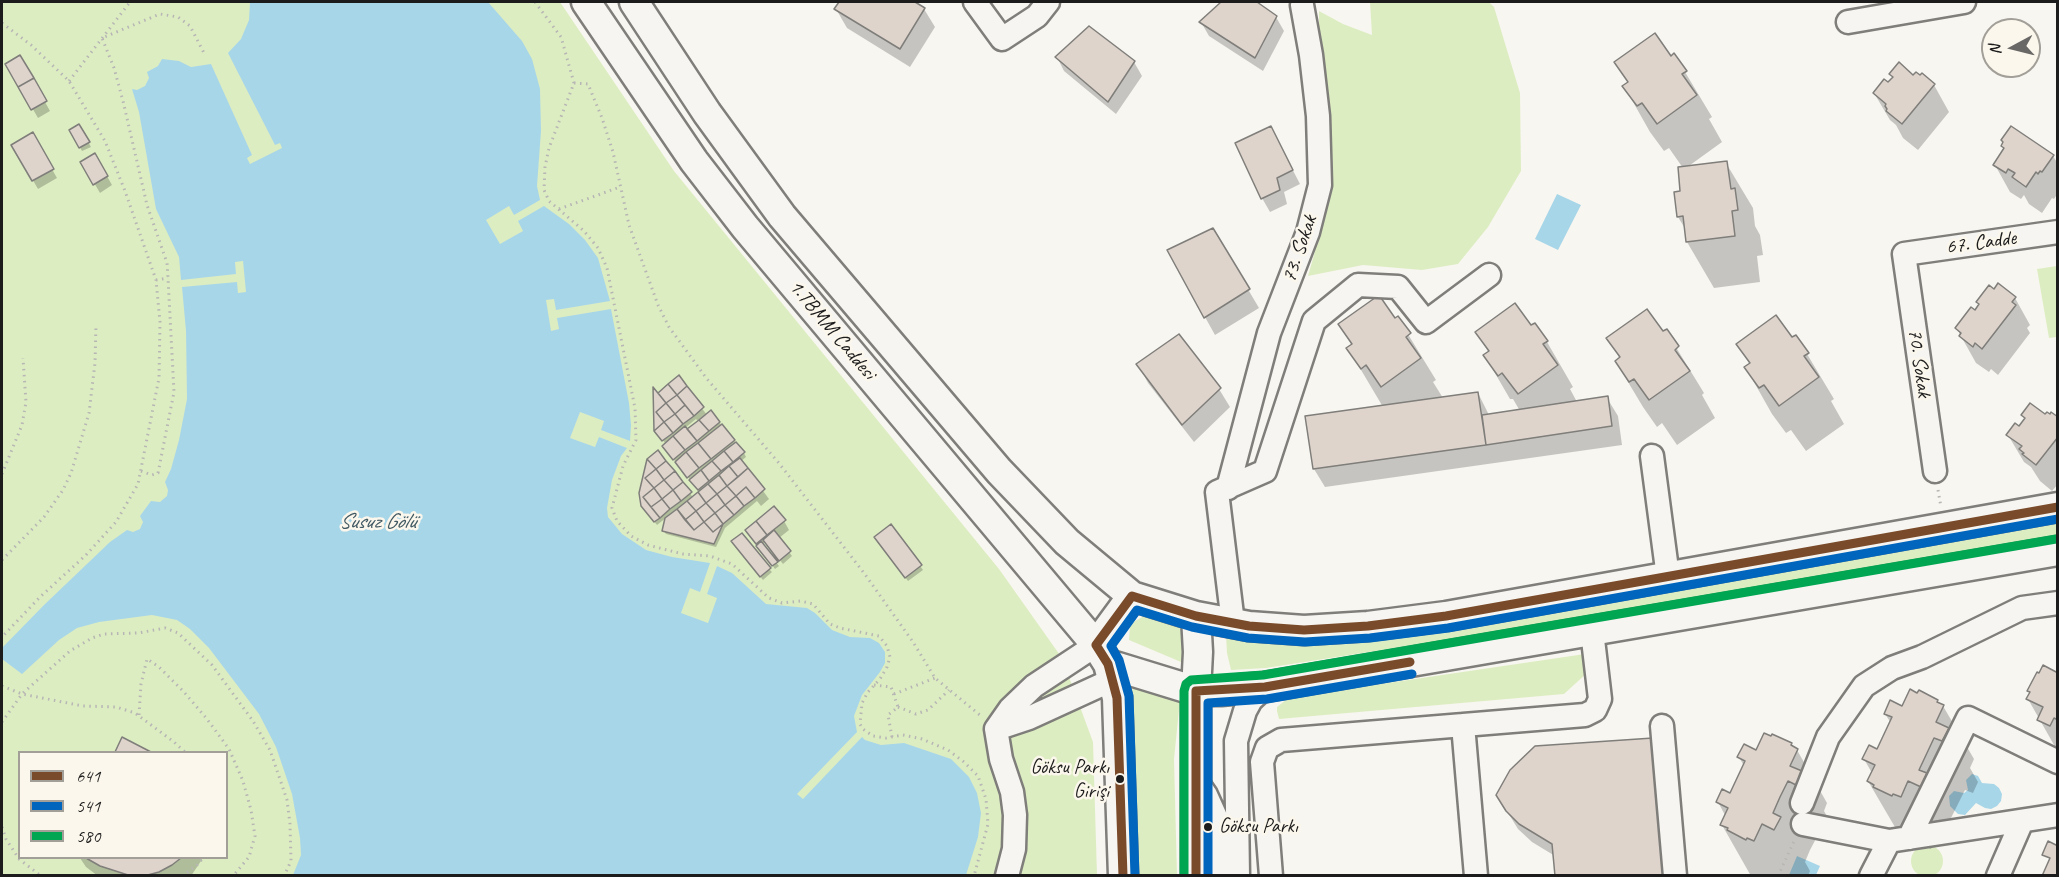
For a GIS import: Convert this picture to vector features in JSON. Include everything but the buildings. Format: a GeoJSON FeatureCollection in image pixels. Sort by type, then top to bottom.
{"type":"FeatureCollection","features":[{"type":"Feature","properties":{"kind":"main road","name":"1.TBMM Caddesi"},"geometry":{"type":"LineString","coordinates":[[586,2],[694,161],[745,227],[1106,663],[1117,698],[1123,876]]}},
{"type":"Feature","properties":{"kind":"main road","name":"1.TBMM Caddesi"},"geometry":{"type":"LineString","coordinates":[[634,2],[707,113],[789,225],[999,471],[1067,542],[1132,596]]}},
{"type":"Feature","properties":{"kind":"main road"},"geometry":{"type":"LineString","coordinates":[[2058,507],[1446,616],[1368,626],[1304,630],[1271,629],[1196,616],[1132,596],[1106,663],[1196,691],[1265,687],[2058,551]]}},
{"type":"Feature","properties":{"kind":"main road"},"geometry":{"type":"LineString","coordinates":[[1196,616],[1198,652],[1195,779],[1196,876]]}},
{"type":"Feature","properties":{"kind":"street"},"geometry":{"type":"LineString","coordinates":[[975,2],[1002,39],[1037,16],[1048,2]]}},
{"type":"Feature","properties":{"kind":"street"},"geometry":{"type":"LineString","coordinates":[[1848,22],[1964,2]]}},
{"type":"Feature","properties":{"kind":"street","name":"73. Sokak"},"geometry":{"type":"LineString","coordinates":[[1233,623],[1217,492],[1228,488],[1269,333],[1308,232],[1320,185],[1318,116],[1302,3]]}},
{"type":"Feature","properties":{"kind":"street","name":"67. Cadde"},"geometry":{"type":"LineString","coordinates":[[1904,254],[2058,232]]}},
{"type":"Feature","properties":{"kind":"street","name":"70. Sokak"},"geometry":{"type":"LineString","coordinates":[[1904,254],[1935,471]]}},
{"type":"Feature","properties":{"kind":"street"},"geometry":{"type":"LineString","coordinates":[[1228,488],[1265,471],[1314,321],[1358,285],[1398,287],[1426,322],[1489,275]]}},
{"type":"Feature","properties":{"kind":"street"},"geometry":{"type":"LineString","coordinates":[[1652,456],[1668,577]]}},
{"type":"Feature","properties":{"kind":"street"},"geometry":{"type":"LineString","coordinates":[[2058,603],[2022,608],[1922,657],[1892,668],[1864,686],[1828,737],[1803,814],[1899,840],[2058,815]]}},
{"type":"Feature","properties":{"kind":"street"},"geometry":{"type":"LineString","coordinates":[[1271,876],[1262,762],[1267,748],[1281,740],[1585,715],[1595,711],[1600,699],[1592,631]]}},
{"type":"Feature","properties":{"kind":"street"},"geometry":{"type":"LineString","coordinates":[[1007,876],[1014,849],[1015,816],[1012,792],[1001,759],[996,729],[1010,709],[1034,686],[1106,663]]}},
{"type":"Feature","properties":{"kind":"street"},"geometry":{"type":"LineString","coordinates":[[996,729],[1029,718],[1106,663]]}},
{"type":"Feature","properties":{"kind":"street"},"geometry":{"type":"LineString","coordinates":[[1238,876],[1236,741],[1245,711],[1251,700],[1265,687]]}},
{"type":"Feature","properties":{"kind":"street"},"geometry":{"type":"LineString","coordinates":[[1870,876],[1899,840],[1968,718],[2058,762]]}},
{"type":"Feature","properties":{"kind":"street"},"geometry":{"type":"LineString","coordinates":[[1463,725],[1476,876]]}},
{"type":"Feature","properties":{"kind":"street"},"geometry":{"type":"LineString","coordinates":[[1662,726],[1674,876]]}},
{"type":"Feature","properties":{"kind":"street"},"geometry":{"type":"LineString","coordinates":[[1195,779],[1206,795],[1216,817],[1218,876]]}},
{"type":"Feature","properties":{"kind":"street"},"geometry":{"type":"LineString","coordinates":[[1998,876],[2022,820]]}},
{"type":"Feature","properties":{"kind":"path"},"geometry":{"type":"LineString","coordinates":[[69,81],[130,2]]}},
{"type":"Feature","properties":{"kind":"path"},"geometry":{"type":"LineString","coordinates":[[535,2],[561,37],[574,82],[549,148],[544,190],[549,201],[584,231],[598,248],[607,268],[635,408],[636,440],[623,466],[612,508],[617,521],[631,537],[648,545],[683,554],[710,556],[732,564],[769,598],[782,603],[801,600],[813,604],[831,624],[879,636],[887,646],[890,657],[880,679],[862,703],[860,724],[862,729],[873,736],[903,735],[922,739],[948,750],[978,776],[986,799],[988,824],[974,876]]}},
{"type":"Feature","properties":{"kind":"path"},"geometry":{"type":"LineString","coordinates":[[102,38],[160,14],[178,17],[190,26],[204,53]]}},
{"type":"Feature","properties":{"kind":"path"},"geometry":{"type":"LineString","coordinates":[[2,22],[31,45],[69,81],[105,141],[156,280],[160,322],[159,378],[138,484],[116,522],[86,555],[40,597],[2,637]]}},
{"type":"Feature","properties":{"kind":"path"},"geometry":{"type":"LineString","coordinates":[[102,38],[114,68],[147,205],[166,263],[168,278],[174,392],[158,473],[152,475],[141,471]]}},
{"type":"Feature","properties":{"kind":"path"},"geometry":{"type":"LineString","coordinates":[[574,82],[588,84],[613,152],[629,225],[658,305],[669,327],[707,379],[778,462],[864,573],[913,642],[935,678],[996,729]]}},
{"type":"Feature","properties":{"kind":"path"},"geometry":{"type":"LineString","coordinates":[[559,209],[620,187]]}},
{"type":"Feature","properties":{"kind":"path"},"geometry":{"type":"LineString","coordinates":[[156,280],[168,278]]}},
{"type":"Feature","properties":{"kind":"path"},"geometry":{"type":"LineString","coordinates":[[2,560],[44,517],[63,490],[71,473],[89,413],[95,363],[96,325]]}},
{"type":"Feature","properties":{"kind":"path"},"geometry":{"type":"LineString","coordinates":[[2,474],[22,424],[26,402],[23,358]]}},
{"type":"Feature","properties":{"kind":"path"},"geometry":{"type":"LineString","coordinates":[[1935,471],[1944,527]]}},
{"type":"Feature","properties":{"kind":"path"},"geometry":{"type":"LineString","coordinates":[[2,723],[21,694],[70,651],[92,638],[104,634],[138,633],[165,628],[178,633],[212,665],[253,721],[270,750],[287,800],[290,824],[291,861],[284,876]]}},
{"type":"Feature","properties":{"kind":"path"},"geometry":{"type":"LineString","coordinates":[[139,715],[141,684],[147,659],[159,667],[184,692],[229,749],[243,781],[255,836],[249,857],[233,876]]}},
{"type":"Feature","properties":{"kind":"path"},"geometry":{"type":"LineString","coordinates":[[894,694],[935,678]]}},
{"type":"Feature","properties":{"kind":"path"},"geometry":{"type":"LineString","coordinates":[[880,679],[891,687],[898,707]]}},
{"type":"Feature","properties":{"kind":"path"},"geometry":{"type":"LineString","coordinates":[[874,685],[891,687]]}},
{"type":"Feature","properties":{"kind":"path"},"geometry":{"type":"LineString","coordinates":[[2,686],[21,694],[82,706],[116,707],[139,715],[182,751]]}},
{"type":"Feature","properties":{"kind":"path"},"geometry":{"type":"LineString","coordinates":[[898,707],[916,714],[928,711],[949,689]]}},
{"type":"Feature","properties":{"kind":"path"},"geometry":{"type":"LineString","coordinates":[[892,737],[888,715],[898,707]]}},
{"type":"Feature","properties":{"kind":"path"},"geometry":{"type":"LineString","coordinates":[[1778,876],[1803,814]]}},
{"type":"Feature","properties":{"kind":"path"},"geometry":{"type":"LineString","coordinates":[[2,828],[18,857]]}},
{"type":"Feature","properties":{"kind":"path"},"geometry":{"type":"LineString","coordinates":[[19,859],[41,876]]}},
{"type":"Feature","properties":{"kind":"path"},"geometry":{"type":"LineString","coordinates":[[182,876],[201,859]]}},
{"type":"Feature","properties":{"kind":"green space"},"geometry":{"type":"Polygon","coordinates":[[[2,2],[560,2],[674,171],[999,569],[1062,658],[1093,742],[1097,875],[2,876],[2,2]]]}},
{"type":"Feature","properties":{"kind":"green space"},"geometry":{"type":"Polygon","coordinates":[[[1370,2],[1489,2],[1494,7],[1520,93],[1521,171],[1488,227],[1458,264],[1422,270],[1363,265],[1308,276],[1314,255],[1331,158],[1319,60],[1319,11],[1343,24],[1372,35],[1370,2]]]}},
{"type":"Feature","properties":{"kind":"green space"},"geometry":{"type":"Polygon","coordinates":[[[2057,266],[2057,337],[2049,338],[2037,269],[2057,266]]]}},
{"type":"Feature","properties":{"kind":"green space"},"geometry":{"type":"Polygon","coordinates":[[[2057,522],[2057,536],[1465,637],[1266,668],[1231,670],[1227,653],[1226,635],[1410,633],[1569,610],[2057,522]]]}},
{"type":"Feature","properties":{"kind":"green space"},"geometry":{"type":"Polygon","coordinates":[[[1144,616],[1164,618],[1182,630],[1189,641],[1188,657],[1181,662],[1129,640],[1130,626],[1144,616]]]}},
{"type":"Feature","properties":{"kind":"green space"},"geometry":{"type":"Polygon","coordinates":[[[1585,654],[1587,673],[1564,694],[1279,719],[1277,711],[1277,707],[1287,699],[1306,695],[1585,654]]]}},
{"type":"Feature","properties":{"kind":"green space"},"geometry":{"type":"Polygon","coordinates":[[[1137,688],[1180,700],[1174,759],[1177,875],[1135,875],[1130,690],[1137,688]]]}},
{"type":"Feature","properties":{"kind":"green space"},"geometry":{"type":"Polygon","coordinates":[[[1927,845],[1938,850],[1943,861],[1938,872],[1927,877],[1916,872],[1911,861],[1916,850],[1927,845]]]}},
{"type":"Feature","properties":{"kind":"water","name":"Susuz Gölü"},"geometry":{"type":"Polygon","coordinates":[[[250,2],[488,2],[522,41],[532,59],[540,89],[541,131],[537,186],[540,200],[514,215],[509,206],[486,220],[500,244],[523,231],[518,221],[544,206],[569,224],[598,258],[610,301],[556,310],[554,299],[546,300],[551,331],[559,329],[557,318],[611,309],[629,403],[630,441],[601,430],[604,421],[580,412],[570,438],[595,447],[599,437],[627,448],[621,456],[612,480],[607,508],[608,517],[622,534],[646,550],[710,563],[700,592],[690,588],[681,613],[708,623],[717,598],[707,594],[717,566],[732,573],[766,604],[807,608],[832,630],[850,637],[870,638],[879,643],[885,652],[885,663],[862,695],[854,716],[857,732],[797,794],[803,799],[862,737],[881,745],[904,743],[951,759],[969,777],[977,793],[981,813],[978,837],[966,875],[293,875],[301,855],[300,838],[292,794],[276,747],[259,714],[209,648],[190,629],[177,620],[152,615],[99,622],[77,628],[59,640],[22,674],[2,659],[2,648],[44,605],[110,542],[127,530],[133,532],[140,529],[143,522],[140,516],[151,501],[160,502],[167,496],[168,490],[165,482],[179,440],[187,399],[186,331],[182,287],[237,282],[238,293],[246,292],[243,261],[235,262],[236,274],[181,280],[179,257],[156,209],[139,112],[132,89],[137,90],[145,86],[149,78],[147,72],[158,66],[162,59],[179,61],[191,67],[211,64],[252,155],[247,158],[250,164],[282,148],[280,143],[275,145],[228,53],[241,39],[249,20],[250,2]]]}},
{"type":"Feature","properties":{"kind":"water"},"geometry":{"type":"Polygon","coordinates":[[[1557,194],[1581,205],[1558,250],[1535,239],[1557,194]]]}},
{"type":"Feature","properties":{"kind":"water"},"geometry":{"type":"Polygon","coordinates":[[[1972,774],[1978,776],[1982,783],[1994,784],[1999,788],[2002,794],[2001,801],[1991,809],[1976,803],[1965,815],[1958,814],[1950,806],[1949,796],[1954,791],[1964,793],[1968,790],[1966,780],[1972,774]]]}},
{"type":"Feature","properties":{"kind":"water"},"geometry":{"type":"Polygon","coordinates":[[[1797,856],[1820,866],[1816,875],[1789,875],[1797,856]]]}},
{"type":"Feature","properties":{"kind":"transit line","name":"641"},"geometry":{"type":"LineString","coordinates":[[1123,876],[1117,698],[1108,664],[1096,645],[1132,596],[1196,616],[1249,626],[1304,630],[1368,626],[1446,616],[2058,507]]}},
{"type":"Feature","properties":{"kind":"transit line","name":"541"},"geometry":{"type":"LineString","coordinates":[[1135,876],[1129,696],[1119,660],[1111,646],[1137,610],[1192,627],[1248,638],[1305,642],[1370,638],[1448,628],[2058,519]]}},
{"type":"Feature","properties":{"kind":"transit line","name":"580"},"geometry":{"type":"LineString","coordinates":[[1184,876],[1184,691],[1186,684],[1191,680],[1263,675],[2056,539]]}},
{"type":"Feature","properties":{"kind":"transit line","name":"641"},"geometry":{"type":"LineString","coordinates":[[1196,876],[1196,691],[1265,687],[1410,662]]}},
{"type":"Feature","properties":{"kind":"transit line","name":"541"},"geometry":{"type":"LineString","coordinates":[[1208,876],[1208,703],[1267,699],[1412,674]]}},
{"type":"Feature","properties":{"kind":"place","name":"Göksu Parkı Girişi"},"geometry":{"type":"Point","coordinates":[1120,779]}},
{"type":"Feature","properties":{"kind":"place","name":"Göksu Parkı"},"geometry":{"type":"Point","coordinates":[1208,827]}}]}
